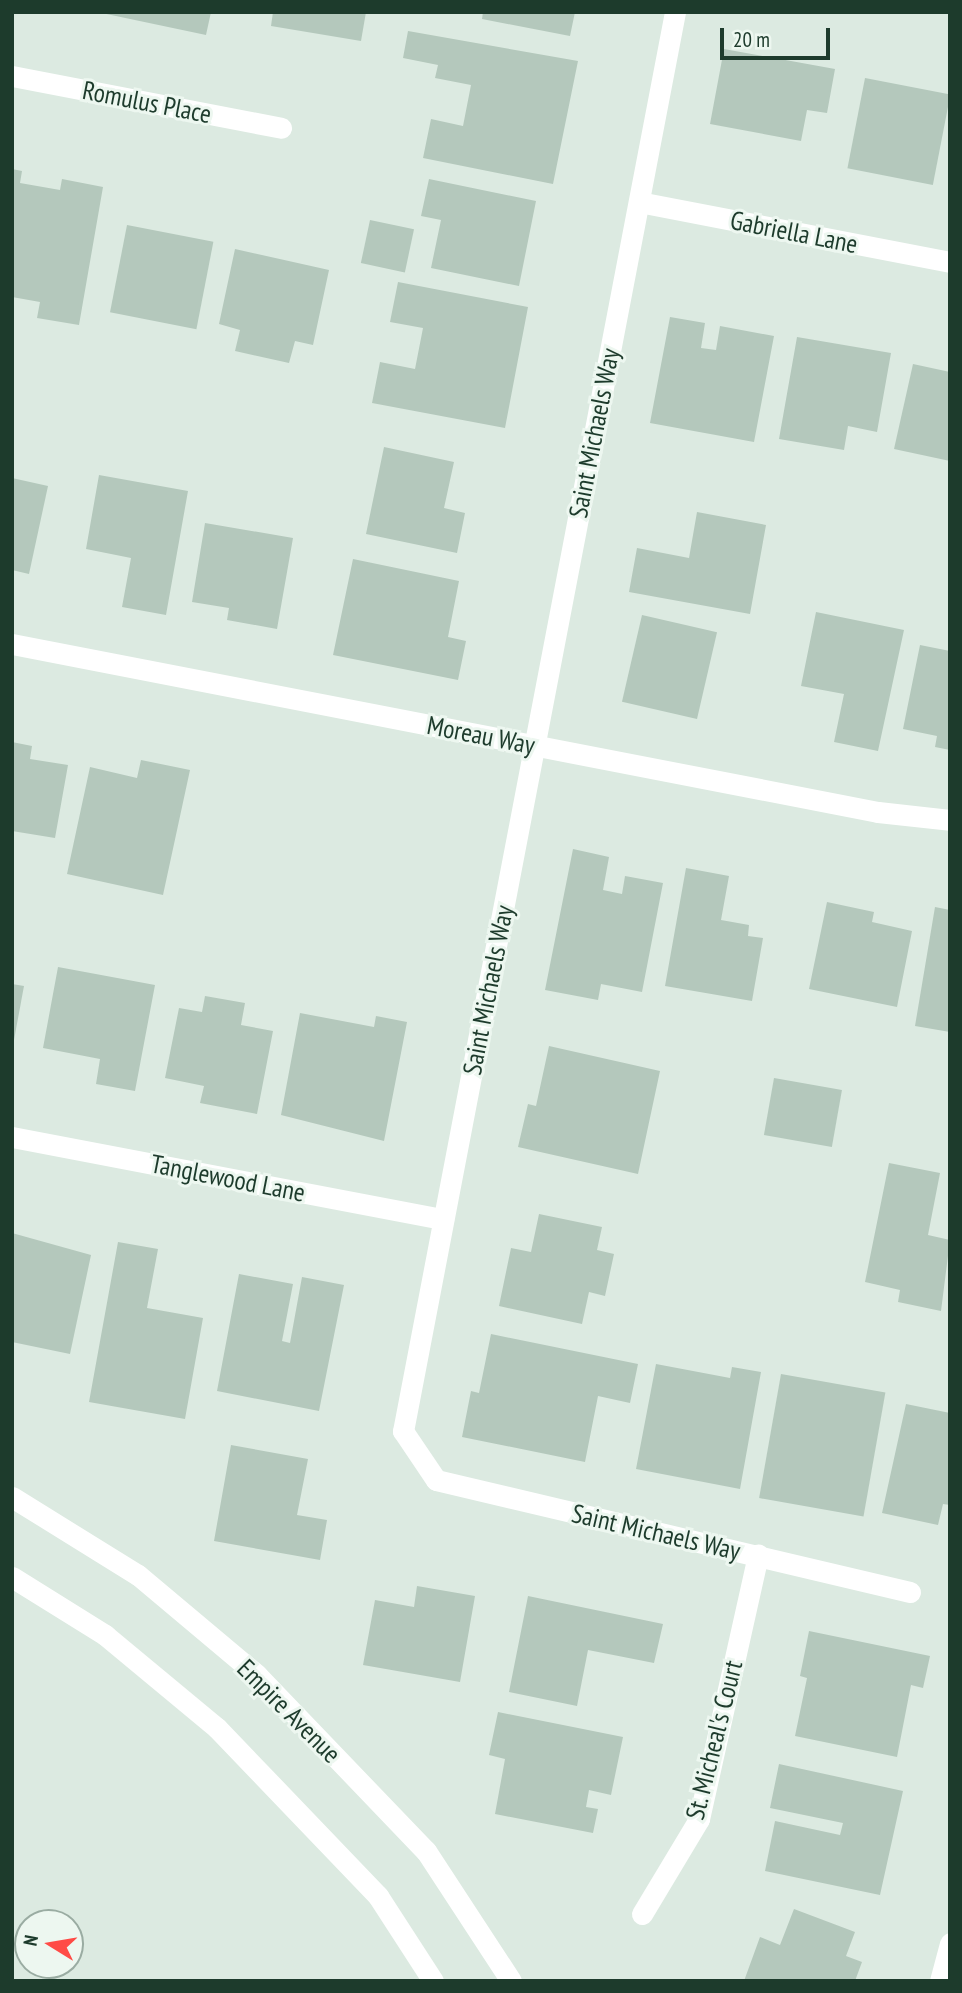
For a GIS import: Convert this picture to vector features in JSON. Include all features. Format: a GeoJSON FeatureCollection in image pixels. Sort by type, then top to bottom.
{"type":"FeatureCollection","features":[{"type":"Feature","properties":{"kind":"street","name":"Saint Michaels Way"},"geometry":{"type":"LineString","coordinates":[[675,12],[403,1431],[436,1480],[910,1592]]}},
{"type":"Feature","properties":{"kind":"street","name":"Romulus Place"},"geometry":{"type":"LineString","coordinates":[[12,76],[281,128]]}},
{"type":"Feature","properties":{"kind":"street","name":"Gabriella Lane"},"geometry":{"type":"LineString","coordinates":[[639,202],[950,262]]}},
{"type":"Feature","properties":{"kind":"street","name":"Moreau Way"},"geometry":{"type":"LineString","coordinates":[[12,644],[878,812],[950,820]]}},
{"type":"Feature","properties":{"kind":"street","name":"Tanglewood Lane"},"geometry":{"type":"LineString","coordinates":[[12,1137],[443,1219]]}},
{"type":"Feature","properties":{"kind":"street","name":"Empire Avenue"},"geometry":{"type":"LineString","coordinates":[[12,1497],[138,1576],[257,1675],[426,1851],[511,1981]]}},
{"type":"Feature","properties":{"kind":"street","name":"St. Micheal's Court"},"geometry":{"type":"LineString","coordinates":[[642,1914],[699,1819],[758,1555]]}},
{"type":"Feature","properties":{"kind":"street"},"geometry":{"type":"LineString","coordinates":[[12,1577],[105,1635],[217,1728],[378,1896],[433,1981]]}},
{"type":"Feature","properties":{"kind":"street"},"geometry":{"type":"LineString","coordinates":[[945,1972],[950,1943]]}},
{"type":"Feature","properties":{"kind":"building"},"geometry":{"type":"Polygon","coordinates":[[[97,12],[211,12],[206,35],[97,12]]]}},
{"type":"Feature","properties":{"kind":"building"},"geometry":{"type":"Polygon","coordinates":[[[273,12],[366,12],[361,41],[271,26],[273,12]]]}},
{"type":"Feature","properties":{"kind":"building"},"geometry":{"type":"Polygon","coordinates":[[[483,12],[575,12],[570,36],[482,19],[483,12]]]}},
{"type":"Feature","properties":{"kind":"building"},"geometry":{"type":"Polygon","coordinates":[[[408,31],[578,61],[553,184],[423,158],[431,119],[463,126],[471,85],[435,78],[438,65],[403,58],[408,31]]]}},
{"type":"Feature","properties":{"kind":"building"},"geometry":{"type":"Polygon","coordinates":[[[724,49],[835,69],[827,113],[807,110],[801,141],[710,124],[724,49]]]}},
{"type":"Feature","properties":{"kind":"building"},"geometry":{"type":"Polygon","coordinates":[[[865,78],[950,95],[933,185],[847,168],[865,78]]]}},
{"type":"Feature","properties":{"kind":"building"},"geometry":{"type":"Polygon","coordinates":[[[12,169],[22,171],[20,183],[60,190],[62,179],[103,187],[79,325],[37,318],[40,302],[12,297],[12,169]]]}},
{"type":"Feature","properties":{"kind":"building"},"geometry":{"type":"Polygon","coordinates":[[[429,179],[536,201],[519,286],[431,268],[441,220],[421,216],[429,179]]]}},
{"type":"Feature","properties":{"kind":"building"},"geometry":{"type":"Polygon","coordinates":[[[370,220],[414,229],[405,272],[361,263],[370,220]]]}},
{"type":"Feature","properties":{"kind":"building"},"geometry":{"type":"Polygon","coordinates":[[[127,225],[213,242],[196,329],[110,312],[127,225]]]}},
{"type":"Feature","properties":{"kind":"building"},"geometry":{"type":"Polygon","coordinates":[[[235,249],[329,270],[313,345],[295,341],[289,363],[235,351],[240,330],[219,324],[235,249]]]}},
{"type":"Feature","properties":{"kind":"building"},"geometry":{"type":"Polygon","coordinates":[[[398,282],[528,307],[505,428],[372,403],[380,362],[415,369],[423,328],[390,322],[398,282]]]}},
{"type":"Feature","properties":{"kind":"building"},"geometry":{"type":"Polygon","coordinates":[[[670,317],[705,323],[701,348],[716,350],[720,326],[774,336],[754,442],[650,423],[670,317]]]}},
{"type":"Feature","properties":{"kind":"building"},"geometry":{"type":"Polygon","coordinates":[[[797,337],[891,353],[877,432],[848,426],[844,450],[779,439],[797,337]]]}},
{"type":"Feature","properties":{"kind":"building"},"geometry":{"type":"Polygon","coordinates":[[[913,364],[950,372],[950,461],[894,449],[913,364]]]}},
{"type":"Feature","properties":{"kind":"building"},"geometry":{"type":"Polygon","coordinates":[[[384,447],[454,462],[444,508],[465,513],[457,553],[366,534],[384,447]]]}},
{"type":"Feature","properties":{"kind":"building"},"geometry":{"type":"Polygon","coordinates":[[[99,475],[188,491],[166,615],[122,607],[131,558],[86,549],[99,475]]]}},
{"type":"Feature","properties":{"kind":"building"},"geometry":{"type":"Polygon","coordinates":[[[12,478],[48,486],[29,574],[12,570],[12,478]]]}},
{"type":"Feature","properties":{"kind":"building"},"geometry":{"type":"Polygon","coordinates":[[[697,512],[766,525],[750,614],[629,592],[637,548],[689,558],[697,512]]]}},
{"type":"Feature","properties":{"kind":"building"},"geometry":{"type":"Polygon","coordinates":[[[205,523],[293,538],[277,629],[227,620],[229,608],[192,602],[205,523]]]}},
{"type":"Feature","properties":{"kind":"building"},"geometry":{"type":"Polygon","coordinates":[[[353,559],[459,581],[448,637],[466,641],[458,680],[333,655],[353,559]]]}},
{"type":"Feature","properties":{"kind":"building"},"geometry":{"type":"Polygon","coordinates":[[[816,612],[904,630],[878,751],[834,742],[844,694],[801,686],[816,612]]]}},
{"type":"Feature","properties":{"kind":"building"},"geometry":{"type":"Polygon","coordinates":[[[642,615],[717,632],[697,719],[622,702],[642,615]]]}},
{"type":"Feature","properties":{"kind":"building"},"geometry":{"type":"Polygon","coordinates":[[[920,645],[950,651],[950,750],[935,747],[937,736],[903,729],[920,645]]]}},
{"type":"Feature","properties":{"kind":"building"},"geometry":{"type":"Polygon","coordinates":[[[12,742],[32,746],[30,759],[68,765],[55,838],[12,831],[12,742]]]}},
{"type":"Feature","properties":{"kind":"building"},"geometry":{"type":"Polygon","coordinates":[[[141,760],[190,770],[163,895],[67,874],[90,767],[137,778],[141,760]]]}},
{"type":"Feature","properties":{"kind":"building"},"geometry":{"type":"Polygon","coordinates":[[[573,849],[609,857],[603,890],[622,894],[625,876],[663,883],[642,992],[601,984],[598,1000],[545,990],[573,849]]]}},
{"type":"Feature","properties":{"kind":"building"},"geometry":{"type":"Polygon","coordinates":[[[686,868],[729,876],[721,920],[749,925],[748,936],[763,938],[752,1001],[665,986],[686,868]]]}},
{"type":"Feature","properties":{"kind":"building"},"geometry":{"type":"Polygon","coordinates":[[[827,902],[874,912],[872,922],[912,931],[897,1007],[809,989],[827,902]]]}},
{"type":"Feature","properties":{"kind":"building"},"geometry":{"type":"Polygon","coordinates":[[[935,907],[950,910],[950,1032],[915,1026],[935,907]]]}},
{"type":"Feature","properties":{"kind":"building"},"geometry":{"type":"Polygon","coordinates":[[[58,967],[155,985],[135,1091],[96,1084],[100,1059],[43,1048],[58,967]]]}},
{"type":"Feature","properties":{"kind":"building"},"geometry":{"type":"Polygon","coordinates":[[[12,984],[24,986],[14,1040],[12,1039],[12,984]]]}},
{"type":"Feature","properties":{"kind":"building"},"geometry":{"type":"Polygon","coordinates":[[[205,996],[245,1003],[241,1025],[273,1031],[257,1114],[200,1103],[204,1086],[165,1078],[179,1008],[202,1012],[205,996]]]}},
{"type":"Feature","properties":{"kind":"building"},"geometry":{"type":"Polygon","coordinates":[[[300,1013],[374,1027],[376,1016],[407,1022],[384,1141],[281,1115],[300,1013]]]}},
{"type":"Feature","properties":{"kind":"building"},"geometry":{"type":"Polygon","coordinates":[[[549,1046],[660,1071],[638,1174],[518,1147],[528,1104],[536,1106],[549,1046]]]}},
{"type":"Feature","properties":{"kind":"building"},"geometry":{"type":"Polygon","coordinates":[[[774,1078],[842,1090],[832,1147],[764,1135],[774,1078]]]}},
{"type":"Feature","properties":{"kind":"building"},"geometry":{"type":"Polygon","coordinates":[[[889,1163],[940,1173],[928,1235],[950,1240],[941,1311],[898,1302],[900,1290],[865,1282],[889,1163]]]}},
{"type":"Feature","properties":{"kind":"building"},"geometry":{"type":"Polygon","coordinates":[[[539,1214],[602,1227],[597,1250],[614,1254],[605,1296],[589,1292],[582,1324],[499,1306],[511,1248],[531,1252],[539,1214]]]}},
{"type":"Feature","properties":{"kind":"building"},"geometry":{"type":"Polygon","coordinates":[[[12,1233],[91,1255],[70,1354],[12,1342],[12,1233]]]}},
{"type":"Feature","properties":{"kind":"building"},"geometry":{"type":"Polygon","coordinates":[[[118,1242],[158,1249],[147,1308],[203,1318],[185,1419],[89,1402],[118,1242]]]}},
{"type":"Feature","properties":{"kind":"building"},"geometry":{"type":"Polygon","coordinates":[[[239,1274],[293,1284],[282,1341],[290,1343],[302,1277],[344,1285],[319,1411],[217,1391],[239,1274]]]}},
{"type":"Feature","properties":{"kind":"building"},"geometry":{"type":"Polygon","coordinates":[[[491,1334],[638,1364],[630,1403],[598,1396],[585,1462],[462,1437],[471,1391],[479,1393],[491,1334]]]}},
{"type":"Feature","properties":{"kind":"building"},"geometry":{"type":"Polygon","coordinates":[[[656,1364],[730,1378],[732,1367],[761,1372],[740,1489],[636,1469],[656,1364]]]}},
{"type":"Feature","properties":{"kind":"building"},"geometry":{"type":"Polygon","coordinates":[[[781,1374],[885,1392],[864,1516],[759,1498],[781,1374]]]}},
{"type":"Feature","properties":{"kind":"building"},"geometry":{"type":"Polygon","coordinates":[[[906,1404],[950,1413],[950,1505],[943,1504],[938,1525],[882,1513],[906,1404]]]}},
{"type":"Feature","properties":{"kind":"building"},"geometry":{"type":"Polygon","coordinates":[[[231,1445],[308,1459],[297,1515],[327,1520],[320,1560],[214,1541],[231,1445]]]}},
{"type":"Feature","properties":{"kind":"building"},"geometry":{"type":"Polygon","coordinates":[[[417,1586],[475,1596],[460,1682],[363,1665],[375,1600],[414,1607],[417,1586]]]}},
{"type":"Feature","properties":{"kind":"building"},"geometry":{"type":"Polygon","coordinates":[[[528,1596],[663,1624],[654,1663],[588,1650],[577,1706],[509,1692],[528,1596]]]}},
{"type":"Feature","properties":{"kind":"building"},"geometry":{"type":"Polygon","coordinates":[[[809,1631],[930,1656],[923,1688],[911,1685],[897,1757],[795,1736],[807,1678],[800,1676],[809,1631]]]}},
{"type":"Feature","properties":{"kind":"building"},"geometry":{"type":"Polygon","coordinates":[[[498,1712],[623,1737],[611,1795],[589,1790],[586,1807],[598,1809],[593,1833],[495,1814],[505,1759],[489,1755],[498,1712]]]}},
{"type":"Feature","properties":{"kind":"building"},"geometry":{"type":"Polygon","coordinates":[[[779,1764],[903,1791],[880,1895],[765,1871],[775,1821],[840,1835],[843,1823],[770,1808],[779,1764]]]}},
{"type":"Feature","properties":{"kind":"building"},"geometry":{"type":"Polygon","coordinates":[[[794,1909],[855,1932],[846,1956],[862,1962],[855,1981],[744,1981],[760,1937],[780,1945],[794,1909]]]}}]}
